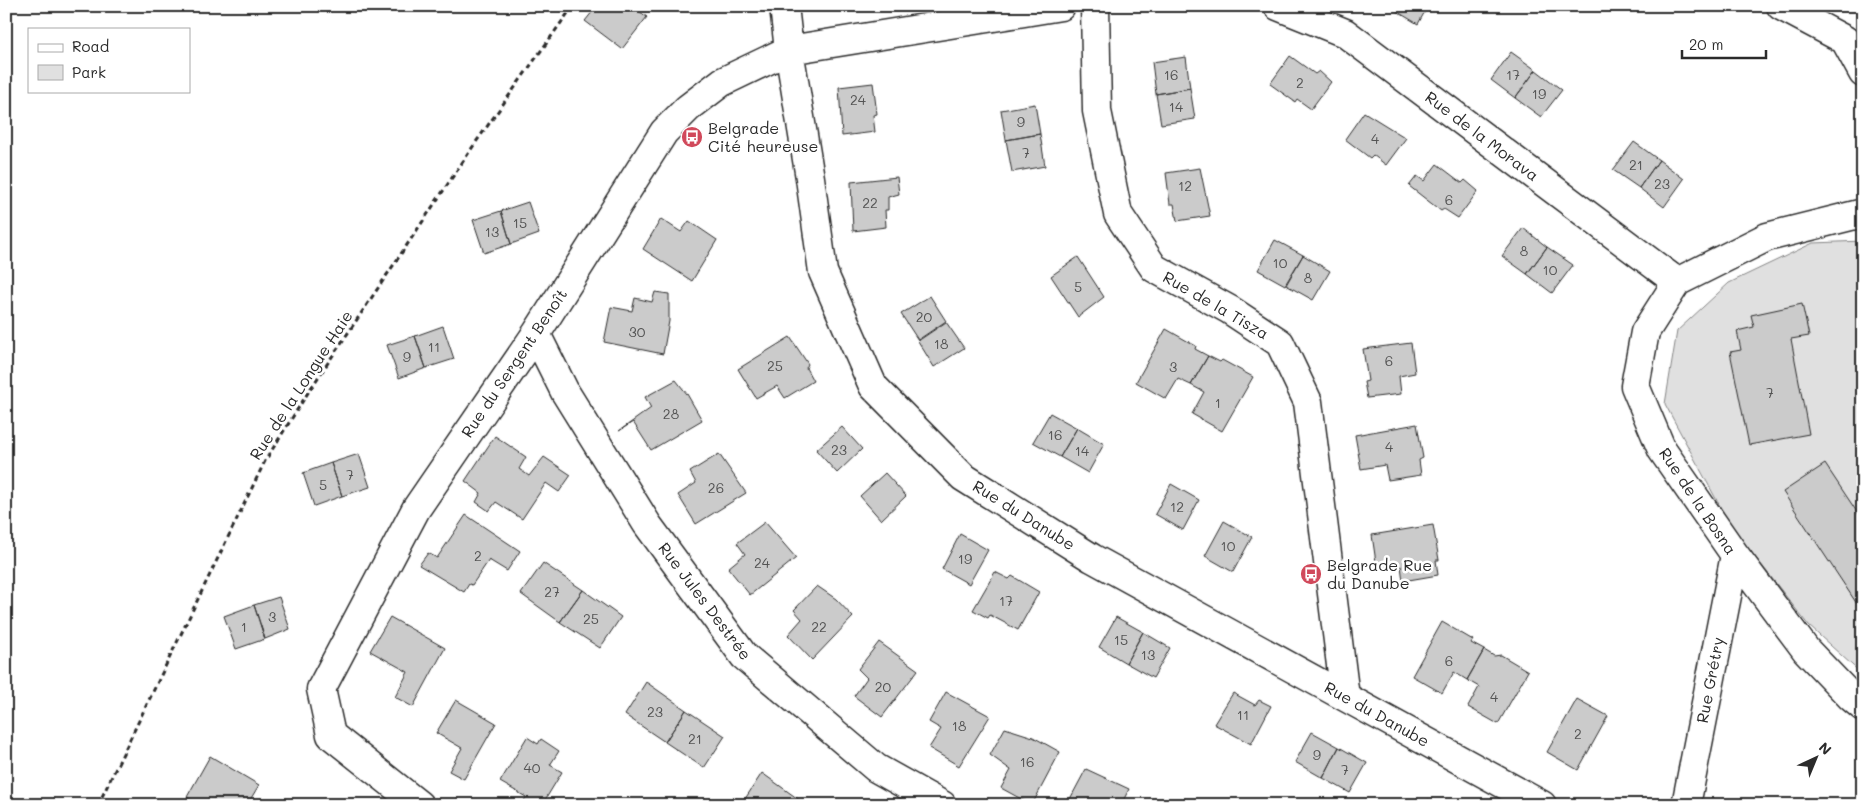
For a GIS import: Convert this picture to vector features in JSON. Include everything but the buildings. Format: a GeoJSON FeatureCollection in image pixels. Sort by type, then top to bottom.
{"type":"FeatureCollection","features":[{"type":"Feature","properties":{"kind":"street","name":"Rue du Danube"},"geometry":{"type":"LineString","coordinates":[[784,6],[823,272],[873,386],[963,477],[1092,558],[1542,805]]}},
{"type":"Feature","properties":{"kind":"street"},"geometry":{"type":"LineString","coordinates":[[789,50],[1061,6]]}},
{"type":"Feature","properties":{"kind":"street","name":"Rue de la Tisza"},"geometry":{"type":"LineString","coordinates":[[1096,6],[1097,111],[1118,214],[1154,268],[1230,310],[1280,343],[1308,402],[1345,697]]}},
{"type":"Feature","properties":{"kind":"street","name":"Rue de la Morava"},"geometry":{"type":"LineString","coordinates":[[1278,6],[1345,33],[1678,282]]}},
{"type":"Feature","properties":{"kind":"street"},"geometry":{"type":"LineString","coordinates":[[1781,6],[1854,42],[1863,73]]}},
{"type":"Feature","properties":{"kind":"street","name":"Rue du Sergent Benoît"},"geometry":{"type":"LineString","coordinates":[[419,805],[331,735],[321,689],[416,508],[536,334],[664,132],[688,108],[722,82],[789,50]]}},
{"type":"Feature","properties":{"kind":"street","name":"Rue de la Bosna"},"geometry":{"type":"LineString","coordinates":[[1863,213],[1767,237],[1678,282],[1645,332],[1635,386],[1662,450],[1735,555],[1806,650],[1863,707]]}},
{"type":"Feature","properties":{"kind":"street","name":"Rue Jules Destrée"},"geometry":{"type":"LineString","coordinates":[[536,334],[565,392],[647,524],[744,656],[876,768],[942,805]]}},
{"type":"Feature","properties":{"kind":"street","name":"Rue Grétry"},"geometry":{"type":"LineString","coordinates":[[1686,805],[1735,555]]}},
{"type":"Feature","properties":{"kind":"path","name":"Rue de la Longue Haie"},"geometry":{"type":"LineString","coordinates":[[98,805],[265,461],[309,391],[471,150],[573,6]]}},
{"type":"Feature","properties":{"kind":"green space"},"geometry":{"type":"Polygon","coordinates":[[[1863,241],[1863,675],[1809,626],[1729,523],[1665,404],[1677,331],[1729,283],[1813,243],[1863,241]]]}},
{"type":"Feature","properties":{"kind":"place","name":"Belgrade Cité heureuse"},"geometry":{"type":"Point","coordinates":[692,137]}},
{"type":"Feature","properties":{"kind":"place","name":"Belgrade Rue du Danube"},"geometry":{"type":"Point","coordinates":[1311,574]}}]}
